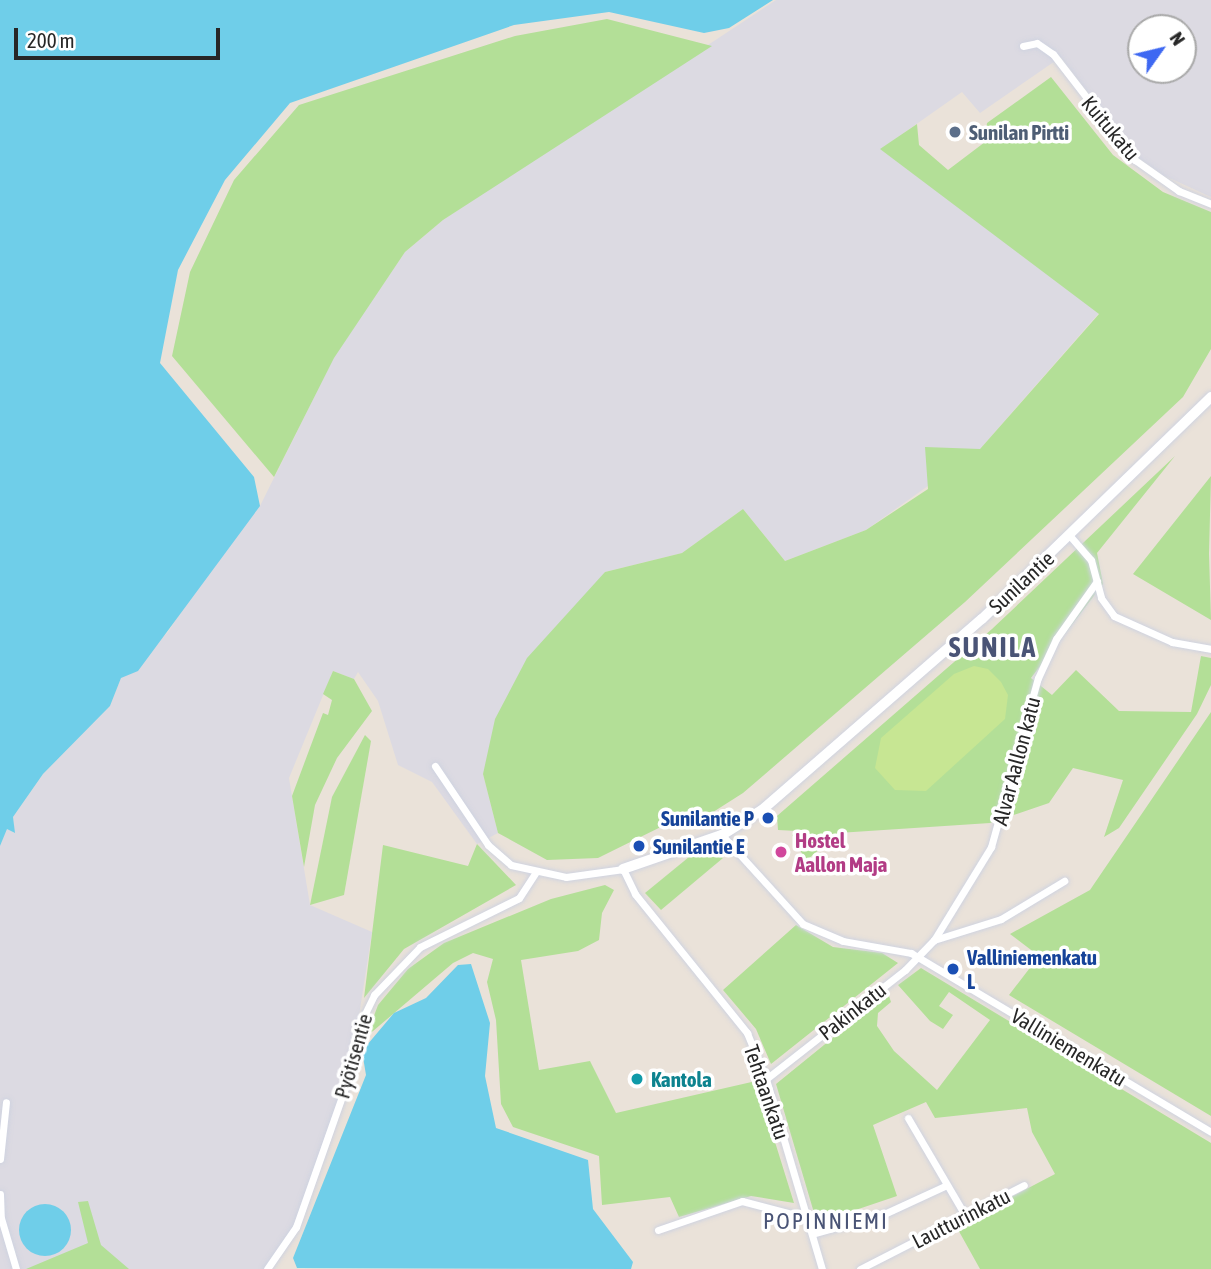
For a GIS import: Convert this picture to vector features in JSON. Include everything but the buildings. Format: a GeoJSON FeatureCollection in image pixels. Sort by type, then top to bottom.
{"type":"FeatureCollection","features":[{"type":"Feature","properties":{"kind":"street","name":"Kuitukatu"},"geometry":{"type":"LineString","coordinates":[[1023,46],[1037,43],[1053,54],[1135,160],[1180,191],[1211,204]]}},
{"type":"Feature","properties":{"kind":"street","name":"Sunilantie"},"geometry":{"type":"LineString","coordinates":[[623,869],[722,835],[800,778],[1070,536],[1211,397]]}},
{"type":"Feature","properties":{"kind":"street"},"geometry":{"type":"LineString","coordinates":[[1070,536],[1091,561],[1097,581],[1114,616],[1172,642],[1211,649]]}},
{"type":"Feature","properties":{"kind":"street","name":"Alvar Aallon katu"},"geometry":{"type":"LineString","coordinates":[[934,940],[991,847],[1038,678],[1056,639],[1097,581]]}},
{"type":"Feature","properties":{"kind":"street"},"geometry":{"type":"LineString","coordinates":[[435,766],[488,845],[511,864],[535,873],[579,877],[623,869]]}},
{"type":"Feature","properties":{"kind":"street","name":"Valliniemenkatu"},"geometry":{"type":"LineString","coordinates":[[722,835],[803,924],[843,941],[901,949],[919,958],[1211,1132]]}},
{"type":"Feature","properties":{"kind":"street","name":"Tehtaankatu"},"geometry":{"type":"LineString","coordinates":[[623,869],[635,894],[747,1032],[766,1079],[822,1269]]}},
{"type":"Feature","properties":{"kind":"street","name":"Pyötisentie"},"geometry":{"type":"LineString","coordinates":[[267,1269],[296,1227],[349,1074],[358,1028],[374,995],[421,947],[519,898],[535,873]]}},
{"type":"Feature","properties":{"kind":"street"},"geometry":{"type":"LineString","coordinates":[[934,940],[1001,919],[1064,881]]}},
{"type":"Feature","properties":{"kind":"street","name":"Pakinkatu"},"geometry":{"type":"LineString","coordinates":[[766,1079],[919,958],[934,940]]}},
{"type":"Feature","properties":{"kind":"street"},"geometry":{"type":"LineString","coordinates":[[0,1159],[6,1102]]}},
{"type":"Feature","properties":{"kind":"street"},"geometry":{"type":"LineString","coordinates":[[908,1118],[965,1215]]}},
{"type":"Feature","properties":{"kind":"street"},"geometry":{"type":"LineString","coordinates":[[811,1234],[884,1214],[947,1185]]}},
{"type":"Feature","properties":{"kind":"street","name":"Lautturinkatu"},"geometry":{"type":"LineString","coordinates":[[860,1269],[1024,1185]]}},
{"type":"Feature","properties":{"kind":"street"},"geometry":{"type":"LineString","coordinates":[[0,1194],[1,1218],[16,1269]]}},
{"type":"Feature","properties":{"kind":"street"},"geometry":{"type":"LineString","coordinates":[[658,1230],[742,1201],[807,1217]]}},
{"type":"Feature","properties":{"kind":"shaded area"},"geometry":{"type":"Polygon","coordinates":[[[776,0],[1211,0],[1211,197],[1163,175],[1138,157],[1061,57],[980,113],[962,92],[881,149],[1099,313],[980,449],[866,530],[785,561],[743,509],[682,553],[605,572],[483,774],[498,833],[477,844],[432,782],[398,765],[378,701],[358,672],[354,679],[333,671],[289,778],[310,905],[372,932],[350,1074],[286,1246],[272,1269],[0,1269],[0,846],[7,828],[14,833],[13,817],[43,774],[110,706],[121,678],[168,632],[208,570],[260,506],[334,357],[405,252],[443,220],[776,0]]]}},
{"type":"Feature","properties":{"kind":"green space"},"geometry":{"type":"Polygon","coordinates":[[[607,19],[712,46],[443,220],[405,252],[334,358],[274,477],[172,356],[190,272],[234,180],[299,105],[515,36],[607,19]]]}},
{"type":"Feature","properties":{"kind":"green space"},"geometry":{"type":"Polygon","coordinates":[[[1051,77],[1113,155],[1163,192],[1211,212],[1211,349],[1183,397],[965,602],[743,793],[699,821],[685,815],[598,858],[547,860],[498,833],[483,774],[495,719],[527,658],[605,572],[682,553],[743,509],[785,561],[866,530],[928,489],[925,447],[980,449],[1099,314],[880,149],[917,124],[919,145],[948,170],[985,142],[987,123],[1051,77]]]}},
{"type":"Feature","properties":{"kind":"green space"},"geometry":{"type":"Polygon","coordinates":[[[1175,456],[1097,553],[1103,584],[1031,678],[1052,695],[1076,670],[1119,711],[1191,712],[1201,656],[1211,658],[1211,685],[1197,714],[1119,828],[1104,837],[1123,780],[1073,768],[1049,803],[990,823],[838,833],[806,861],[792,835],[798,831],[778,830],[777,816],[992,629],[1175,456]]]}},
{"type":"Feature","properties":{"kind":"green space"},"geometry":{"type":"Polygon","coordinates":[[[1211,476],[1209,554],[1211,620],[1133,574],[1211,476]]]}},
{"type":"Feature","properties":{"kind":"green space"},"geometry":{"type":"Polygon","coordinates":[[[974,666],[988,669],[1001,682],[1008,695],[1005,719],[926,791],[895,790],[875,768],[881,738],[954,674],[974,666]]]}},
{"type":"Feature","properties":{"kind":"green space"},"geometry":{"type":"Polygon","coordinates":[[[333,671],[354,679],[372,711],[337,758],[315,805],[304,867],[292,796],[323,713],[328,715],[332,700],[323,694],[333,671]]]}},
{"type":"Feature","properties":{"kind":"green space"},"geometry":{"type":"Polygon","coordinates":[[[1211,712],[1211,1116],[1009,995],[1039,956],[1010,934],[1090,890],[1211,712]]]}},
{"type":"Feature","properties":{"kind":"green space"},"geometry":{"type":"Polygon","coordinates":[[[365,735],[371,741],[344,895],[310,905],[332,797],[365,735]]]}},
{"type":"Feature","properties":{"kind":"green space"},"geometry":{"type":"Polygon","coordinates":[[[477,844],[516,885],[404,949],[364,998],[383,845],[468,866],[477,844]]]}},
{"type":"Feature","properties":{"kind":"green space"},"geometry":{"type":"Polygon","coordinates":[[[709,849],[723,858],[661,910],[645,893],[689,857],[709,849]]]}},
{"type":"Feature","properties":{"kind":"green space"},"geometry":{"type":"Polygon","coordinates":[[[605,885],[614,890],[602,913],[599,940],[578,951],[521,960],[539,1070],[590,1061],[616,1113],[756,1081],[794,1203],[751,1196],[679,1217],[670,1197],[602,1205],[599,1156],[513,1127],[501,1104],[496,1020],[487,982],[493,959],[473,953],[453,963],[366,1037],[378,1005],[408,969],[444,943],[551,899],[605,885]]]}},
{"type":"Feature","properties":{"kind":"green space"},"geometry":{"type":"Polygon","coordinates":[[[796,925],[833,947],[882,953],[898,963],[771,1064],[756,1029],[723,990],[796,925]]]}},
{"type":"Feature","properties":{"kind":"green space"},"geometry":{"type":"Polygon","coordinates":[[[921,968],[1211,1143],[1211,1269],[980,1269],[956,1226],[1055,1174],[1032,1132],[1027,1108],[935,1118],[926,1102],[873,1125],[897,1196],[817,1223],[776,1084],[888,993],[891,1002],[878,1013],[877,1026],[894,1051],[937,1090],[990,1020],[949,992],[939,1006],[953,1015],[943,1029],[930,1021],[898,985],[921,968]]]}},
{"type":"Feature","properties":{"kind":"green space"},"geometry":{"type":"Polygon","coordinates":[[[88,1201],[101,1245],[129,1269],[26,1269],[88,1243],[78,1202],[88,1201]]]}},
{"type":"Feature","properties":{"kind":"water"},"geometry":{"type":"Polygon","coordinates":[[[0,0],[773,0],[729,28],[704,33],[609,12],[514,25],[290,103],[225,180],[178,270],[160,363],[254,477],[260,506],[138,671],[121,678],[110,706],[43,774],[13,817],[15,833],[7,829],[0,846],[0,0]]]}},
{"type":"Feature","properties":{"kind":"water"},"geometry":{"type":"Polygon","coordinates":[[[471,964],[490,1023],[485,1076],[496,1128],[588,1160],[593,1209],[633,1262],[631,1269],[297,1268],[293,1258],[366,1075],[362,1051],[394,1013],[426,998],[458,965],[471,964]]]}},
{"type":"Feature","properties":{"kind":"water"},"geometry":{"type":"Polygon","coordinates":[[[45,1204],[55,1206],[63,1212],[69,1220],[69,1240],[63,1248],[55,1254],[45,1256],[35,1254],[27,1248],[21,1240],[19,1230],[21,1220],[27,1212],[35,1206],[45,1204]]]}},
{"type":"Feature","properties":{"kind":"place","name":"Sunilan Pirtti"},"geometry":{"type":"Point","coordinates":[955,132]}},
{"type":"Feature","properties":{"kind":"place","name":"Sunilantie P"},"geometry":{"type":"Point","coordinates":[768,818]}},
{"type":"Feature","properties":{"kind":"place","name":"Sunilantie E"},"geometry":{"type":"Point","coordinates":[639,846]}},
{"type":"Feature","properties":{"kind":"place","name":"Hostel Aallon Maja"},"geometry":{"type":"Point","coordinates":[781,852]}},
{"type":"Feature","properties":{"kind":"place","name":"Valliniemenkatu L"},"geometry":{"type":"Point","coordinates":[953,969]}},
{"type":"Feature","properties":{"kind":"place","name":"Kantola"},"geometry":{"type":"Point","coordinates":[637,1079]}},
{"type":"Feature","properties":{"kind":"district","name":"SUNILA"},"geometry":{"type":"Point","coordinates":[993,647]}},
{"type":"Feature","properties":{"kind":"district","name":"POPINNIEMI"},"geometry":{"type":"Point","coordinates":[826,1221]}}]}
